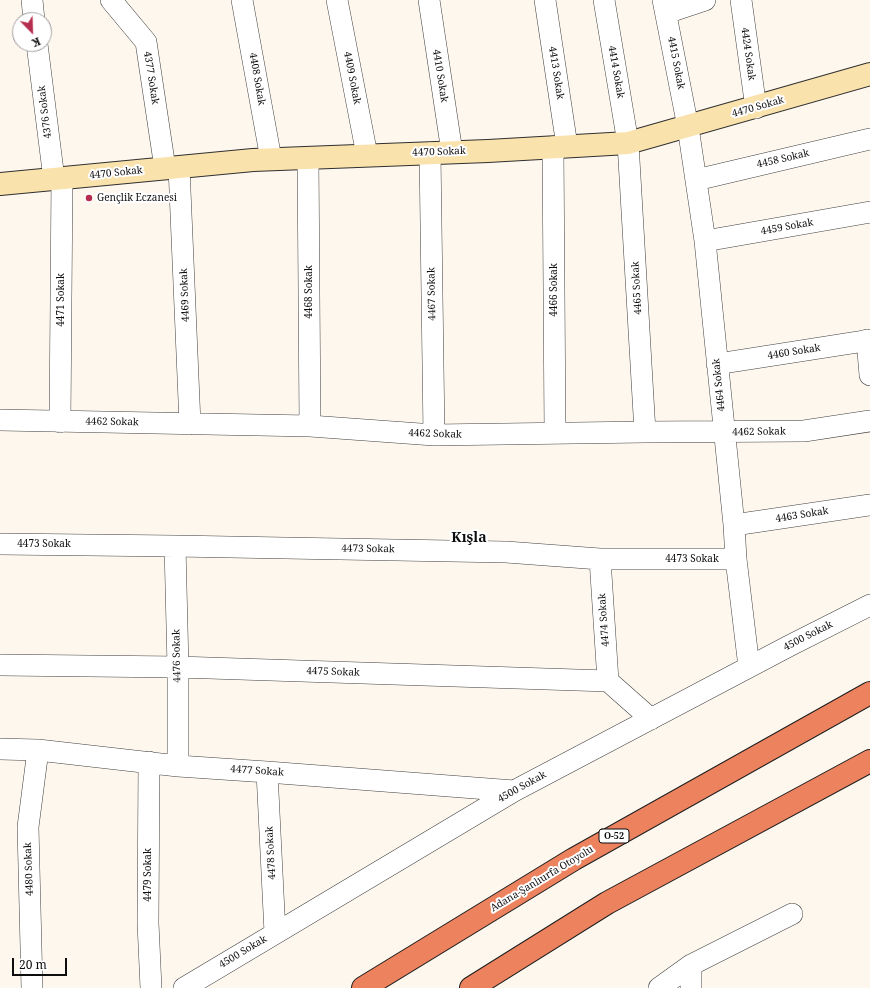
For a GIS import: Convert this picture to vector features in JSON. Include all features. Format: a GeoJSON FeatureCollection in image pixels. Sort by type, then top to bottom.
{"type":"FeatureCollection","features":[{"type":"Feature","properties":{"kind":"highway","name":"Adana-Şanlıurfa Otoyolu"},"geometry":{"type":"LineString","coordinates":[[362,987],[574,859],[870,693]]}},
{"type":"Feature","properties":{"kind":"highway"},"geometry":{"type":"LineString","coordinates":[[472,988],[607,903],[870,761]]}},
{"type":"Feature","properties":{"kind":"main road","name":"4470 Sokak"},"geometry":{"type":"LineString","coordinates":[[0,184],[271,159],[628,143],[756,108],[870,74]]}},
{"type":"Feature","properties":{"kind":"street"},"geometry":{"type":"LineString","coordinates":[[32,0],[33,12]]}},
{"type":"Feature","properties":{"kind":"street","name":"4377 Sokak"},"geometry":{"type":"LineString","coordinates":[[111,0],[146,42],[172,168]]}},
{"type":"Feature","properties":{"kind":"street","name":"4408 Sokak"},"geometry":{"type":"LineString","coordinates":[[242,0],[271,159]]}},
{"type":"Feature","properties":{"kind":"street","name":"4409 Sokak"},"geometry":{"type":"LineString","coordinates":[[337,0],[367,155]]}},
{"type":"Feature","properties":{"kind":"street","name":"4410 Sokak"},"geometry":{"type":"LineString","coordinates":[[429,0],[452,152]]}},
{"type":"Feature","properties":{"kind":"street","name":"4413 Sokak"},"geometry":{"type":"LineString","coordinates":[[545,0],[560,147]]}},
{"type":"Feature","properties":{"kind":"street","name":"4414 Sokak"},"geometry":{"type":"LineString","coordinates":[[604,0],[628,143]]}},
{"type":"Feature","properties":{"kind":"street"},"geometry":{"type":"LineString","coordinates":[[665,7],[705,0]]}},
{"type":"Feature","properties":{"kind":"street","name":"4424 Sokak"},"geometry":{"type":"LineString","coordinates":[[741,0],[756,108]]}},
{"type":"Feature","properties":{"kind":"street","name":"4415 Sokak"},"geometry":{"type":"LineString","coordinates":[[665,7],[688,126]]}},
{"type":"Feature","properties":{"kind":"street","name":"4376 Sokak"},"geometry":{"type":"LineString","coordinates":[[38,52],[58,179]]}},
{"type":"Feature","properties":{"kind":"street","name":"4464 Sokak"},"geometry":{"type":"LineString","coordinates":[[688,126],[705,241],[734,526],[736,559],[749,667]]}},
{"type":"Feature","properties":{"kind":"street","name":"4458 Sokak"},"geometry":{"type":"LineString","coordinates":[[696,180],[870,139]]}},
{"type":"Feature","properties":{"kind":"street","name":"4465 Sokak"},"geometry":{"type":"LineString","coordinates":[[628,143],[645,432]]}},
{"type":"Feature","properties":{"kind":"street","name":"4466 Sokak"},"geometry":{"type":"LineString","coordinates":[[555,433],[560,147]]}},
{"type":"Feature","properties":{"kind":"street","name":"4467 Sokak"},"geometry":{"type":"LineString","coordinates":[[430,153],[434,435]]}},
{"type":"Feature","properties":{"kind":"street","name":"4468 Sokak"},"geometry":{"type":"LineString","coordinates":[[308,158],[310,426]]}},
{"type":"Feature","properties":{"kind":"street","name":"4469 Sokak"},"geometry":{"type":"LineString","coordinates":[[172,168],[190,424]]}},
{"type":"Feature","properties":{"kind":"street","name":"4471 Sokak"},"geometry":{"type":"LineString","coordinates":[[58,179],[60,422]]}},
{"type":"Feature","properties":{"kind":"street","name":"4459 Sokak"},"geometry":{"type":"LineString","coordinates":[[705,241],[870,212]]}},
{"type":"Feature","properties":{"kind":"street"},"geometry":{"type":"LineString","coordinates":[[869,340],[870,375]]}},
{"type":"Feature","properties":{"kind":"street","name":"4460 Sokak"},"geometry":{"type":"LineString","coordinates":[[717,364],[869,340]]}},
{"type":"Feature","properties":{"kind":"street","name":"4462 Sokak"},"geometry":{"type":"LineString","coordinates":[[0,420],[310,426],[434,435],[804,431],[870,421]]}},
{"type":"Feature","properties":{"kind":"street","name":"4463 Sokak"},"geometry":{"type":"LineString","coordinates":[[734,526],[870,504]]}},
{"type":"Feature","properties":{"kind":"street","name":"4473 Sokak"},"geometry":{"type":"LineString","coordinates":[[0,544],[506,552],[600,559],[736,559]]}},
{"type":"Feature","properties":{"kind":"street","name":"4476 Sokak"},"geometry":{"type":"LineString","coordinates":[[175,546],[178,667],[178,766]]}},
{"type":"Feature","properties":{"kind":"street","name":"4474 Sokak"},"geometry":{"type":"LineString","coordinates":[[600,559],[608,681]]}},
{"type":"Feature","properties":{"kind":"street","name":"4500 Sokak"},"geometry":{"type":"LineString","coordinates":[[184,988],[514,791],[870,605]]}},
{"type":"Feature","properties":{"kind":"street","name":"4475 Sokak"},"geometry":{"type":"LineString","coordinates":[[0,665],[178,667],[608,681]]}},
{"type":"Feature","properties":{"kind":"street"},"geometry":{"type":"LineString","coordinates":[[608,681],[651,719]]}},
{"type":"Feature","properties":{"kind":"street","name":"4477 Sokak"},"geometry":{"type":"LineString","coordinates":[[0,750],[38,750],[178,766],[514,791]]}},
{"type":"Feature","properties":{"kind":"street","name":"4480 Sokak"},"geometry":{"type":"LineString","coordinates":[[32,988],[28,827],[38,750]]}},
{"type":"Feature","properties":{"kind":"street","name":"4479 Sokak"},"geometry":{"type":"LineString","coordinates":[[149,762],[148,923],[152,988]]}},
{"type":"Feature","properties":{"kind":"street","name":"4478 Sokak"},"geometry":{"type":"LineString","coordinates":[[267,772],[275,933]]}},
{"type":"Feature","properties":{"kind":"street"},"geometry":{"type":"LineString","coordinates":[[659,988],[691,965],[792,914]]}},
{"type":"Feature","properties":{"kind":"street"},"geometry":{"type":"LineString","coordinates":[[691,965],[691,988]]}},
{"type":"Feature","properties":{"kind":"place","name":"Gençlik Eczanesi"},"geometry":{"type":"Point","coordinates":[89,198]}},
{"type":"Feature","properties":{"kind":"district","name":"Kışla"},"geometry":{"type":"Point","coordinates":[469,538]}}]}
